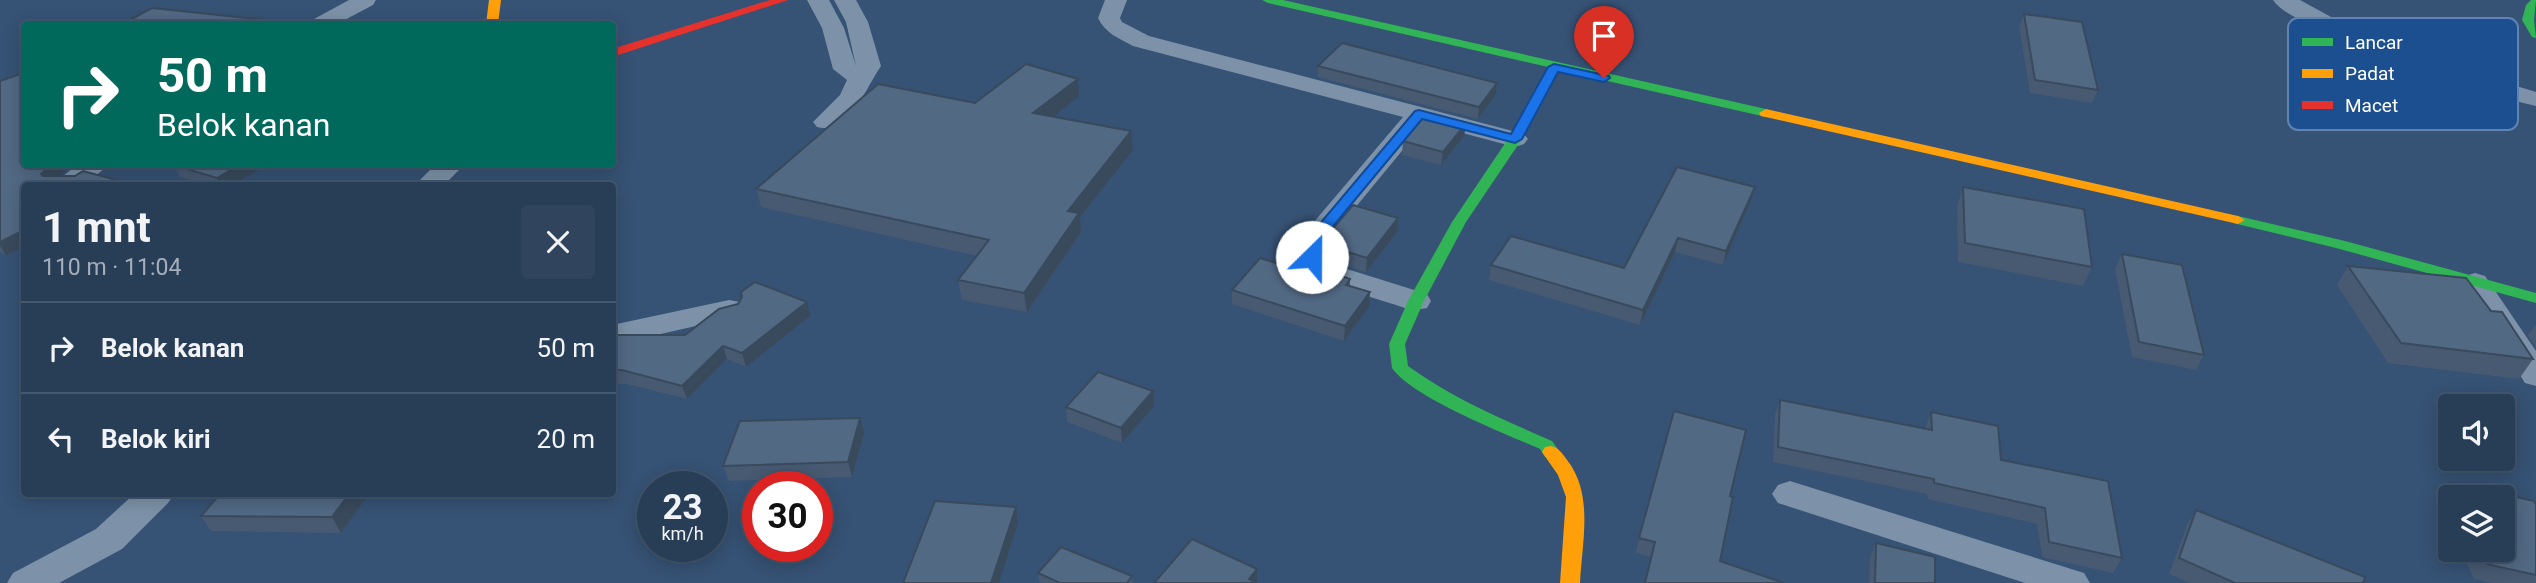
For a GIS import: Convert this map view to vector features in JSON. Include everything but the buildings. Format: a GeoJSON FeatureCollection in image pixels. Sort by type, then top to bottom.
{"type":"FeatureCollection","features":[{"type":"Feature","properties":{"kind":"street"},"geometry":{"type":"LineString","coordinates":[[327,21],[365,0]]}},
{"type":"Feature","properties":{"kind":"street"},"geometry":{"type":"LineString","coordinates":[[492,21],[495,0]]}},
{"type":"Feature","properties":{"kind":"street"},"geometry":{"type":"LineString","coordinates":[[616,52],[782,0]]}},
{"type":"Feature","properties":{"kind":"street"},"geometry":{"type":"LineString","coordinates":[[818,0],[833,28],[845,69],[858,77]]}},
{"type":"Feature","properties":{"kind":"street"},"geometry":{"type":"LineString","coordinates":[[826,122],[842,108],[854,90],[858,77],[869,66],[857,22],[845,0]]}},
{"type":"Feature","properties":{"kind":"street"},"geometry":{"type":"LineString","coordinates":[[1116,0],[1109,18],[1113,26],[1134,39],[1515,139]]}},
{"type":"Feature","properties":{"kind":"street"},"geometry":{"type":"LineString","coordinates":[[1268,0],[1554,67],[2043,174],[2340,243],[2536,298]]}},
{"type":"Feature","properties":{"kind":"street"},"geometry":{"type":"LineString","coordinates":[[2284,0],[2313,18]]}},
{"type":"Feature","properties":{"kind":"street"},"geometry":{"type":"LineString","coordinates":[[2536,2],[2532,5],[2528,20],[2536,34]]}},
{"type":"Feature","properties":{"kind":"street"},"geometry":{"type":"LineString","coordinates":[[1554,67],[1515,139],[1460,222],[1416,301],[1397,344],[1400,368],[1422,386],[1450,402],[1546,445],[1567,473],[1575,497],[1570,583]]}},
{"type":"Feature","properties":{"kind":"street"},"geometry":{"type":"LineString","coordinates":[[2518,94],[2536,99]]}},
{"type":"Feature","properties":{"kind":"street"},"geometry":{"type":"LineString","coordinates":[[1416,301],[1321,270],[1312,257],[1312,242],[1419,114]]}},
{"type":"Feature","properties":{"kind":"street"},"geometry":{"type":"LineString","coordinates":[[70,182],[91,168]]}},
{"type":"Feature","properties":{"kind":"street"},"geometry":{"type":"LineString","coordinates":[[432,182],[447,168]]}},
{"type":"Feature","properties":{"kind":"street"},"geometry":{"type":"LineString","coordinates":[[2475,282],[2536,375]]}},
{"type":"Feature","properties":{"kind":"street"},"geometry":{"type":"LineString","coordinates":[[616,334],[729,309]]}},
{"type":"Feature","properties":{"kind":"street"},"geometry":{"type":"LineString","coordinates":[[1790,494],[2071,583]]}},
{"type":"Feature","properties":{"kind":"street"},"geometry":{"type":"LineString","coordinates":[[26,583],[108,539],[153,497]]}},
{"type":"Feature","properties":{"kind":"traffic: fast"},"geometry":{"type":"LineString","coordinates":[[1268,0],[1766,113]]}},
{"type":"Feature","properties":{"kind":"traffic: fast"},"geometry":{"type":"LineString","coordinates":[[2536,2],[2532,5],[2528,20],[2536,34]]}},
{"type":"Feature","properties":{"kind":"traffic: fast"},"geometry":{"type":"LineString","coordinates":[[1551,452],[1546,445],[1434,392],[1400,368],[1397,344],[1416,301],[1459,222],[1515,139],[1554,67]]}},
{"type":"Feature","properties":{"kind":"traffic: fast"},"geometry":{"type":"LineString","coordinates":[[2238,220],[2340,244],[2536,298]]}},
{"type":"Feature","properties":{"kind":"traffic: slow"},"geometry":{"type":"LineString","coordinates":[[492,21],[495,0]]}},
{"type":"Feature","properties":{"kind":"traffic: slow"},"geometry":{"type":"LineString","coordinates":[[1766,113],[2238,220]]}},
{"type":"Feature","properties":{"kind":"traffic: slow"},"geometry":{"type":"LineString","coordinates":[[1551,452],[1567,473],[1575,497],[1570,583]]}},
{"type":"Feature","properties":{"kind":"traffic: jam"},"geometry":{"type":"LineString","coordinates":[[616,52],[782,0]]}},
{"type":"Feature","properties":{"kind":"route"},"geometry":{"type":"LineString","coordinates":[[1312,257],[1312,242],[1419,114],[1515,139],[1554,67],[1604,78]]}}]}
